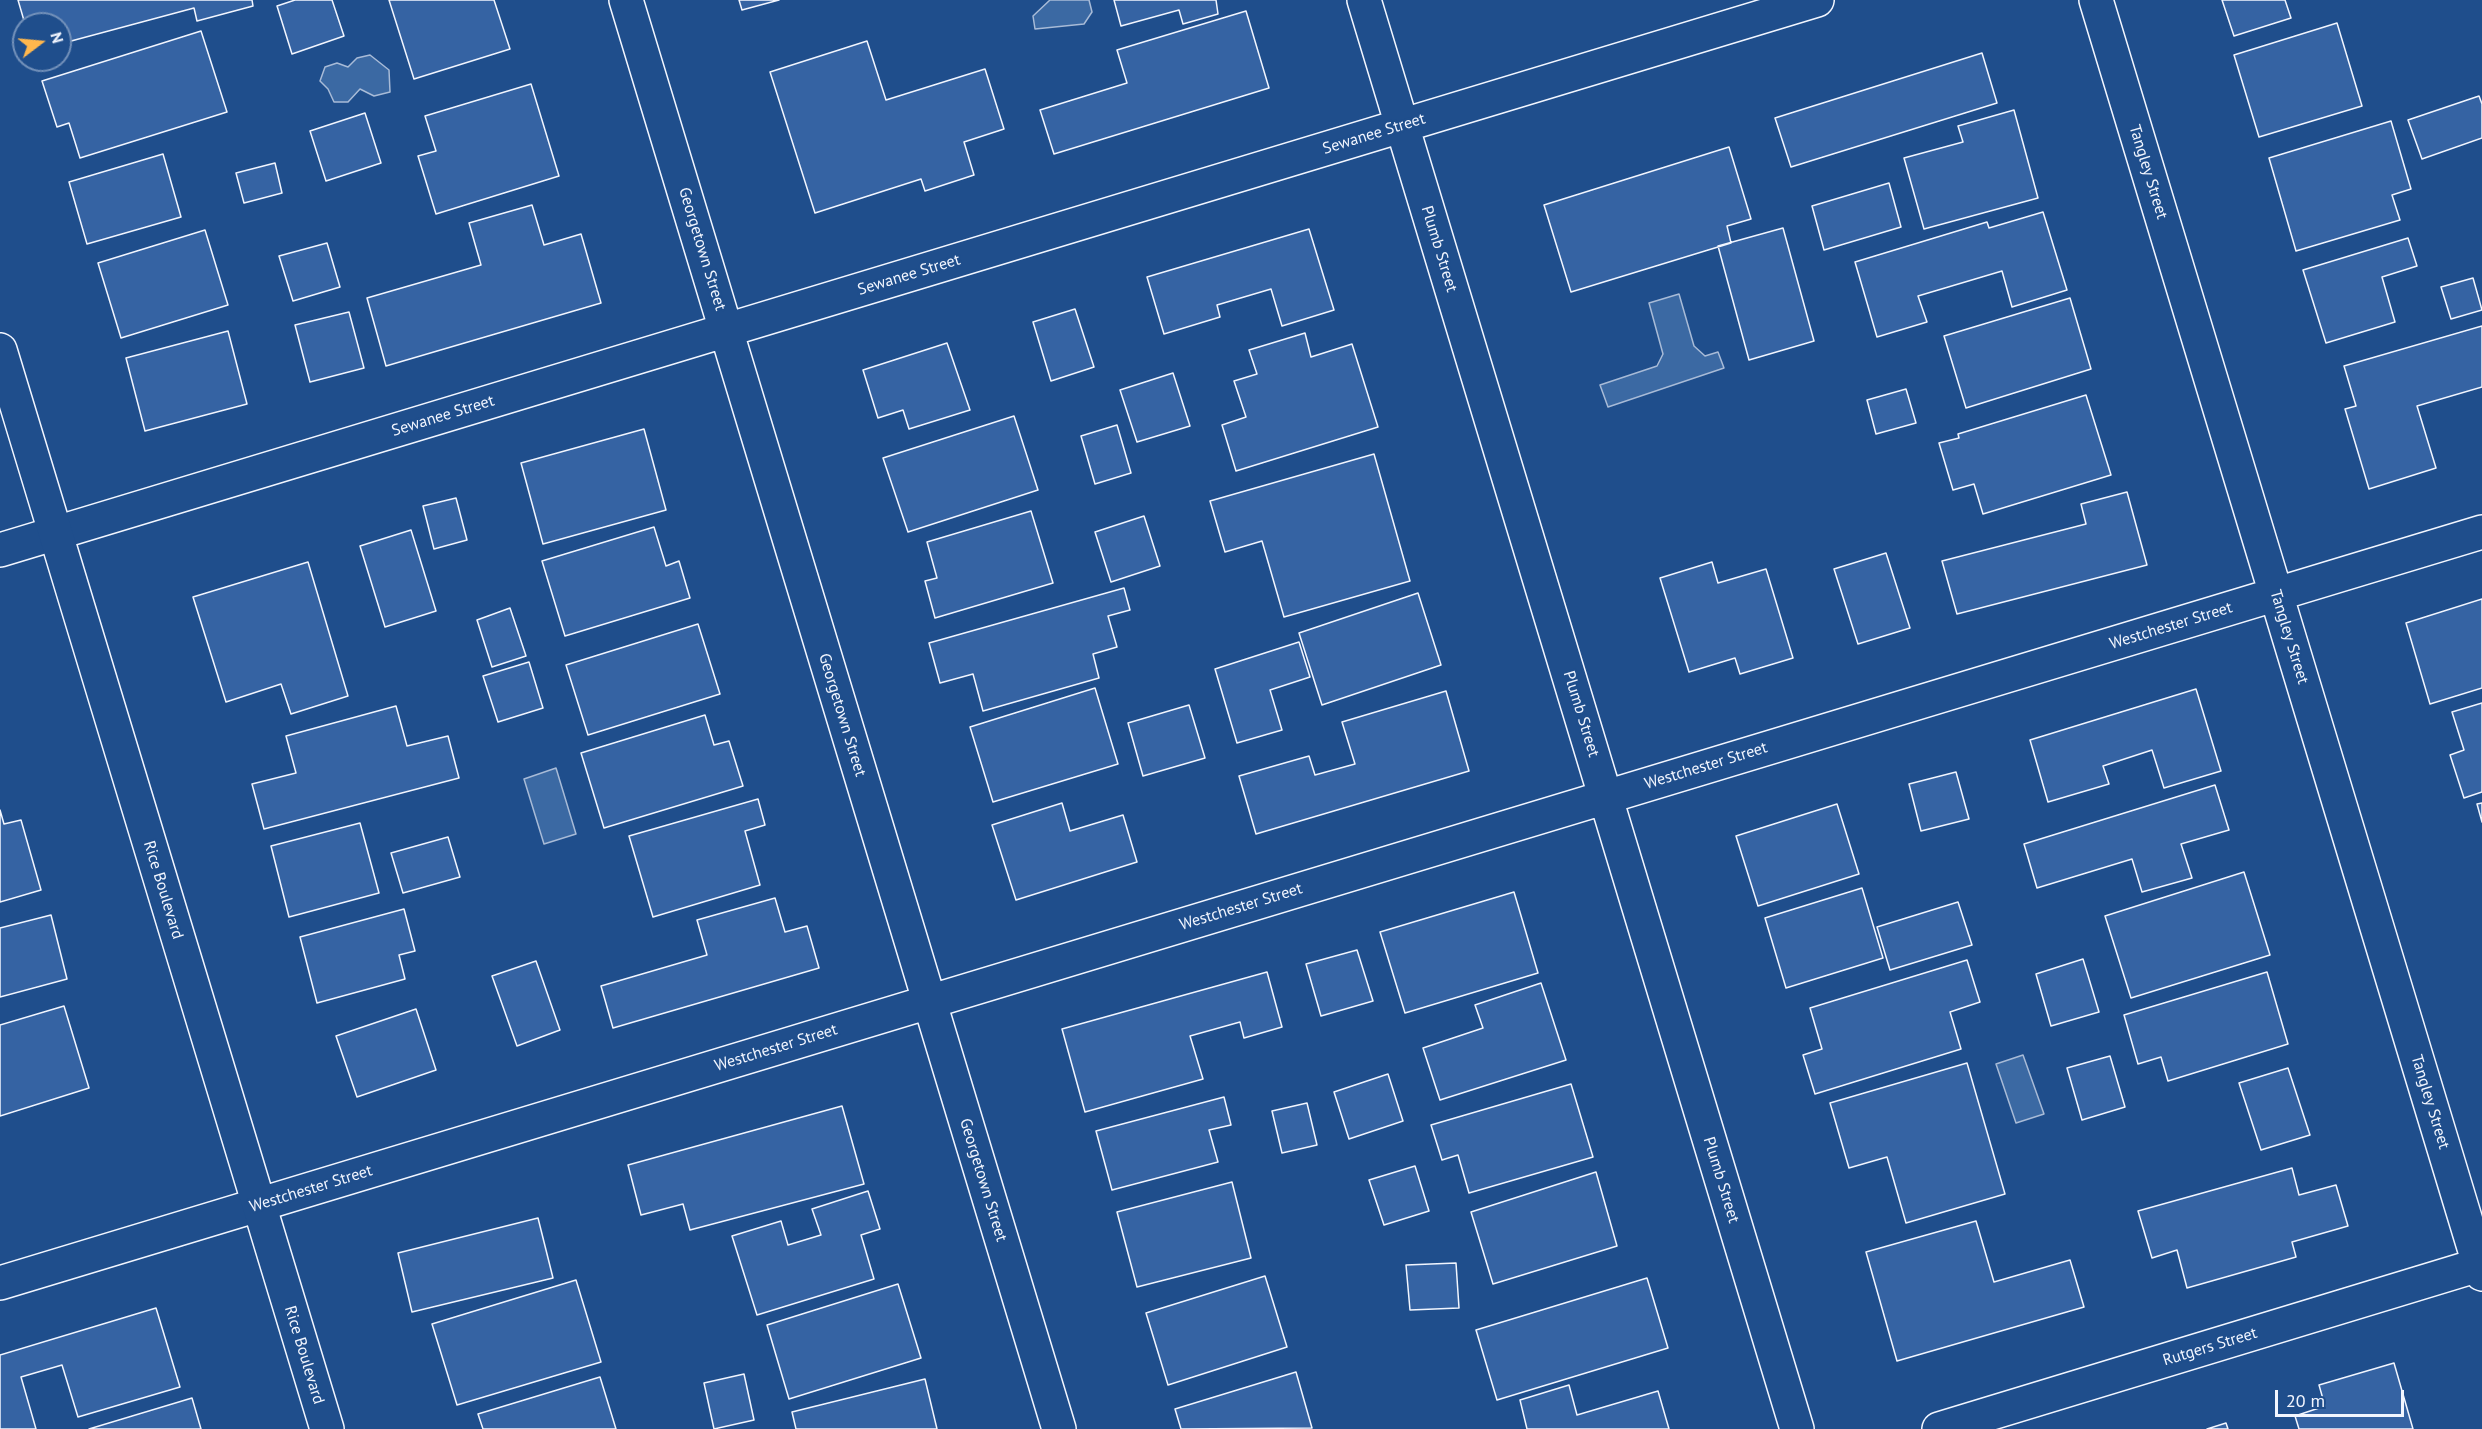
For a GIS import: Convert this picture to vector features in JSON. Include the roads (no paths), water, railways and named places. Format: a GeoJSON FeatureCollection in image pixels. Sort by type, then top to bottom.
{"type":"FeatureCollection","features":[{"type":"Feature","properties":{"kind":"street","name":"Georgetown Street"},"geometry":{"type":"LineString","coordinates":[[626,0],[1059,1429]]}},
{"type":"Feature","properties":{"kind":"street","name":"Plumb Street"},"geometry":{"type":"LineString","coordinates":[[1364,0],[1797,1429]]}},
{"type":"Feature","properties":{"kind":"street","name":"Sewanee Street"},"geometry":{"type":"LineString","coordinates":[[0,550],[1817,0]]}},
{"type":"Feature","properties":{"kind":"street","name":"Tangley Street"},"geometry":{"type":"LineString","coordinates":[[2096,0],[2481,1268]]}},
{"type":"Feature","properties":{"kind":"street","name":"Rice Boulevard"},"geometry":{"type":"LineString","coordinates":[[0,350],[327,1429]]}},
{"type":"Feature","properties":{"kind":"street","name":"Westchester Street"},"geometry":{"type":"LineString","coordinates":[[0,1283],[2482,532]]}},
{"type":"Feature","properties":{"kind":"street","name":"Rutgers Street"},"geometry":{"type":"LineString","coordinates":[[1939,1429],[2481,1268]]}},
{"type":"Feature","properties":{"kind":"water"},"geometry":{"type":"Polygon","coordinates":[[[1050,0],[1089,0],[1092,12],[1084,24],[1035,29],[1033,16],[1050,0]]]}},
{"type":"Feature","properties":{"kind":"water"},"geometry":{"type":"Polygon","coordinates":[[[370,55],[389,70],[390,92],[374,96],[360,89],[348,102],[334,102],[328,89],[320,81],[325,67],[337,63],[348,67],[357,58],[370,55]]]}},
{"type":"Feature","properties":{"kind":"water"},"geometry":{"type":"Polygon","coordinates":[[[1679,294],[1694,346],[1705,356],[1718,352],[1724,368],[1608,407],[1600,385],[1657,366],[1663,354],[1649,303],[1679,294]]]}},
{"type":"Feature","properties":{"kind":"water"},"geometry":{"type":"Polygon","coordinates":[[[556,768],[576,834],[544,844],[524,779],[556,768]]]}},
{"type":"Feature","properties":{"kind":"water"},"geometry":{"type":"Polygon","coordinates":[[[2023,1055],[2044,1114],[2016,1123],[1996,1064],[2023,1055]]]}}]}
